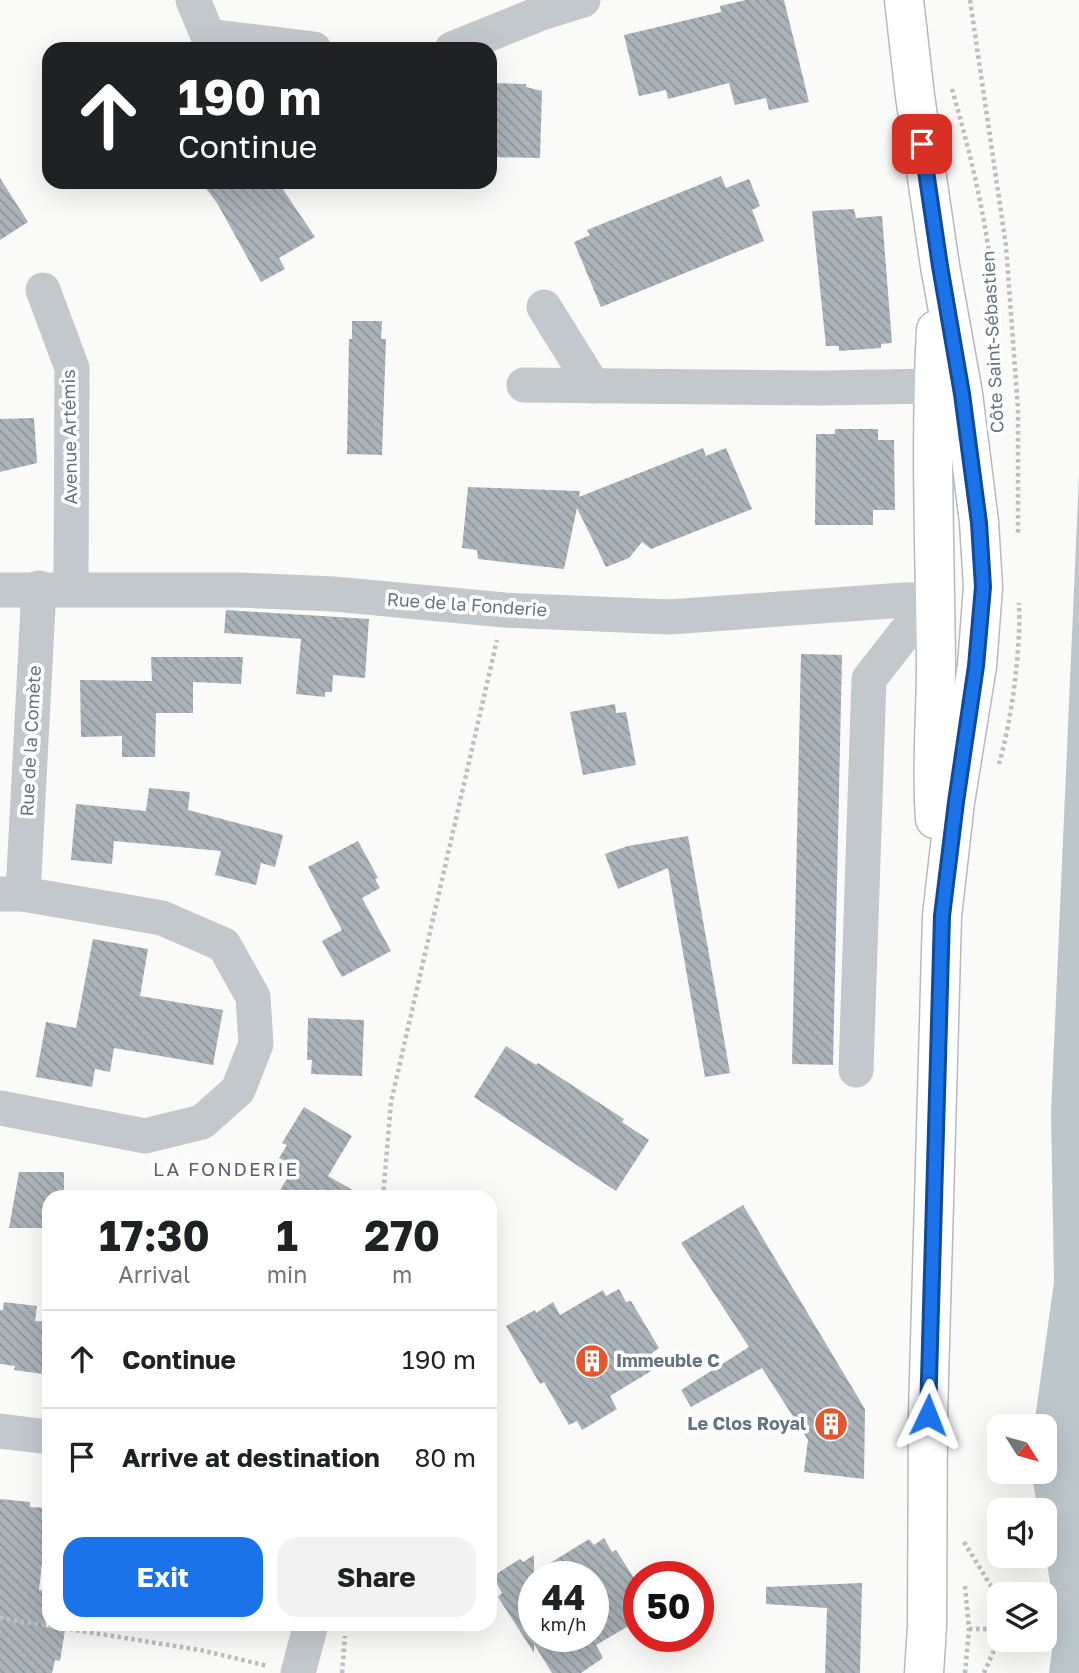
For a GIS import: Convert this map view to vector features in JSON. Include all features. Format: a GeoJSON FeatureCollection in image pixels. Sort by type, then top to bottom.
{"type":"FeatureCollection","features":[{"type":"Feature","properties":{"kind":"main road","name":"Côte Saint-Sébastien"},"geometry":{"type":"LineString","coordinates":[[884,0],[915,96]]}},
{"type":"Feature","properties":{"kind":"main road","name":"Côte Saint-Sébastien"},"geometry":{"type":"LineString","coordinates":[[904,0],[940,266],[962,394],[980,537],[983,587],[976,666],[942,916]]}},
{"type":"Feature","properties":{"kind":"main road","name":"Côte Saint-Sébastien"},"geometry":{"type":"LineString","coordinates":[[940,266],[933,386],[933,600],[936,666],[933,795],[942,916]]}},
{"type":"Feature","properties":{"kind":"main road"},"geometry":{"type":"LineString","coordinates":[[933,600],[980,537]]}},
{"type":"Feature","properties":{"kind":"main road"},"geometry":{"type":"LineString","coordinates":[[924,1673],[927,1627],[928,1415],[942,916]]}},
{"type":"Feature","properties":{"kind":"street"},"geometry":{"type":"LineString","coordinates":[[193,0],[208,36],[257,42]]}},
{"type":"Feature","properties":{"kind":"street"},"geometry":{"type":"LineString","coordinates":[[469,42],[541,13],[583,0]]}},
{"type":"Feature","properties":{"kind":"street","name":"Avenue Artémis"},"geometry":{"type":"LineString","coordinates":[[43,290],[72,368],[55,588]]}},
{"type":"Feature","properties":{"kind":"street"},"geometry":{"type":"LineString","coordinates":[[544,307],[593,386]]}},
{"type":"Feature","properties":{"kind":"street"},"geometry":{"type":"LineString","coordinates":[[524,385],[824,388],[933,386]]}},
{"type":"Feature","properties":{"kind":"street","name":"Rue de la Comète"},"geometry":{"type":"LineString","coordinates":[[0,1108],[145,1136],[202,1122],[238,1090],[256,1044],[253,997],[224,945],[162,918],[11,894],[55,588]]}},
{"type":"Feature","properties":{"kind":"street","name":"Rue de la Fonderie"},"geometry":{"type":"LineString","coordinates":[[0,590],[239,590],[334,594],[504,610],[670,617],[933,600]]}},
{"type":"Feature","properties":{"kind":"street"},"geometry":{"type":"LineString","coordinates":[[856,1070],[869,679],[933,600]]}},
{"type":"Feature","properties":{"kind":"street"},"geometry":{"type":"LineString","coordinates":[[0,1431],[42,1436]]}},
{"type":"Feature","properties":{"kind":"street"},"geometry":{"type":"LineString","coordinates":[[298,1673],[309,1631]]}},
{"type":"Feature","properties":{"kind":"path"},"geometry":{"type":"LineString","coordinates":[[970,0],[1006,246],[1018,409],[1018,548]]}},
{"type":"Feature","properties":{"kind":"path","name":"Côte Saint-Sébastien"},"geometry":{"type":"LineString","coordinates":[[952,89],[973,166],[983,217],[990,262],[995,363]]}},
{"type":"Feature","properties":{"kind":"path"},"geometry":{"type":"LineString","coordinates":[[998,768],[1006,741],[1020,626],[1019,600]]}},
{"type":"Feature","properties":{"kind":"path"},"geometry":{"type":"LineString","coordinates":[[384,1190],[390,1102],[504,610]]}},
{"type":"Feature","properties":{"kind":"path"},"geometry":{"type":"LineString","coordinates":[[962,1538],[990,1582]]}},
{"type":"Feature","properties":{"kind":"path"},"geometry":{"type":"LineString","coordinates":[[0,1618],[42,1625]]}},
{"type":"Feature","properties":{"kind":"path"},"geometry":{"type":"LineString","coordinates":[[970,1629],[987,1629]]}},
{"type":"Feature","properties":{"kind":"path"},"geometry":{"type":"LineString","coordinates":[[81,1631],[200,1650],[298,1673]]}},
{"type":"Feature","properties":{"kind":"path"},"geometry":{"type":"LineString","coordinates":[[342,1673],[345,1631]]}},
{"type":"Feature","properties":{"kind":"path"},"geometry":{"type":"LineString","coordinates":[[984,1673],[993,1652]]}},
{"type":"Feature","properties":{"kind":"shaded area"},"geometry":{"type":"Polygon","coordinates":[[[1079,475],[1079,1673],[1049,1673],[1052,1652],[1057,1652],[1057,1582],[1050,1582],[1048,1568],[1057,1568],[1057,1498],[1036,1498],[1033,1484],[1057,1484],[1057,1414],[1036,1414],[1054,1282],[1051,1113],[1079,475]]]}},
{"type":"Feature","properties":{"kind":"building"},"geometry":{"type":"Polygon","coordinates":[[[746,0],[784,0],[809,102],[769,110],[766,98],[735,105],[729,83],[668,99],[666,90],[639,96],[624,35],[721,12],[720,6],[746,0]]]}},
{"type":"Feature","properties":{"kind":"building"},"geometry":{"type":"Polygon","coordinates":[[[497,83],[526,84],[526,87],[542,91],[540,158],[497,157],[497,83]]]}},
{"type":"Feature","properties":{"kind":"building"},"geometry":{"type":"Polygon","coordinates":[[[721,176],[726,188],[749,179],[760,206],[752,210],[764,241],[601,307],[574,242],[590,235],[587,230],[721,176]]]}},
{"type":"Feature","properties":{"kind":"building"},"geometry":{"type":"Polygon","coordinates":[[[0,178],[28,222],[0,240],[0,178]]]}},
{"type":"Feature","properties":{"kind":"building"},"geometry":{"type":"Polygon","coordinates":[[[206,189],[283,189],[315,237],[279,258],[285,269],[261,282],[217,203],[206,189]]]}},
{"type":"Feature","properties":{"kind":"building"},"geometry":{"type":"Polygon","coordinates":[[[854,209],[856,218],[882,216],[892,343],[881,344],[881,348],[839,351],[839,346],[826,346],[812,211],[854,209]]]}},
{"type":"Feature","properties":{"kind":"building"},"geometry":{"type":"Polygon","coordinates":[[[352,321],[382,321],[381,339],[386,339],[382,455],[347,454],[349,339],[352,339],[352,321]]]}},
{"type":"Feature","properties":{"kind":"building"},"geometry":{"type":"Polygon","coordinates":[[[34,418],[37,463],[0,472],[0,419],[34,418]]]}},
{"type":"Feature","properties":{"kind":"building"},"geometry":{"type":"Polygon","coordinates":[[[835,429],[878,429],[878,440],[894,440],[895,510],[873,510],[873,525],[815,525],[816,434],[835,434],[835,429]]]}},
{"type":"Feature","properties":{"kind":"building"},"geometry":{"type":"Polygon","coordinates":[[[703,448],[706,456],[726,448],[752,509],[651,549],[642,542],[629,558],[606,567],[577,508],[564,569],[478,559],[477,550],[462,548],[468,487],[580,491],[579,497],[703,448]]]}},
{"type":"Feature","properties":{"kind":"building"},"geometry":{"type":"Polygon","coordinates":[[[226,610],[369,619],[365,678],[333,675],[332,692],[325,692],[325,697],[296,694],[301,639],[224,633],[226,610]]]}},
{"type":"Feature","properties":{"kind":"building"},"geometry":{"type":"Polygon","coordinates":[[[801,654],[842,655],[833,1065],[792,1064],[801,654]]]}},
{"type":"Feature","properties":{"kind":"building"},"geometry":{"type":"Polygon","coordinates":[[[151,657],[243,657],[241,684],[193,682],[193,713],[156,713],[155,757],[122,757],[122,736],[81,737],[80,680],[152,681],[151,657]]]}},
{"type":"Feature","properties":{"kind":"building"},"geometry":{"type":"Polygon","coordinates":[[[615,704],[616,713],[626,712],[636,765],[583,775],[570,712],[615,704]]]}},
{"type":"Feature","properties":{"kind":"building"},"geometry":{"type":"Polygon","coordinates":[[[149,788],[190,792],[188,810],[283,835],[275,867],[261,863],[256,885],[215,875],[221,851],[114,841],[112,864],[71,860],[76,804],[146,811],[149,788]]]}},
{"type":"Feature","properties":{"kind":"building"},"geometry":{"type":"Polygon","coordinates":[[[688,836],[730,1073],[705,1077],[668,868],[618,889],[605,854],[628,846],[688,836]]]}},
{"type":"Feature","properties":{"kind":"building"},"geometry":{"type":"Polygon","coordinates":[[[358,841],[378,878],[375,879],[380,888],[362,898],[391,951],[342,977],[322,941],[342,930],[308,867],[358,841]]]}},
{"type":"Feature","properties":{"kind":"building"},"geometry":{"type":"Polygon","coordinates":[[[93,939],[148,949],[140,996],[223,1010],[213,1065],[114,1048],[110,1072],[95,1069],[92,1087],[36,1077],[46,1022],[76,1028],[93,939]]]}},
{"type":"Feature","properties":{"kind":"building"},"geometry":{"type":"Polygon","coordinates":[[[308,1018],[364,1020],[362,1076],[311,1074],[312,1060],[307,1060],[308,1018]]]}},
{"type":"Feature","properties":{"kind":"building"},"geometry":{"type":"Polygon","coordinates":[[[506,1046],[536,1065],[538,1063],[624,1119],[622,1122],[649,1140],[616,1191],[474,1097],[506,1046]]]}},
{"type":"Feature","properties":{"kind":"building"},"geometry":{"type":"Polygon","coordinates":[[[304,1107],[352,1136],[328,1176],[353,1190],[280,1190],[294,1167],[279,1158],[287,1145],[282,1143],[304,1107]]]}},
{"type":"Feature","properties":{"kind":"building"},"geometry":{"type":"Polygon","coordinates":[[[19,1172],[64,1172],[64,1190],[42,1190],[42,1228],[9,1228],[19,1172]]]}},
{"type":"Feature","properties":{"kind":"building","name":"Le Clos Royal"},"geometry":{"type":"Polygon","coordinates":[[[743,1205],[865,1409],[864,1479],[804,1472],[808,1440],[762,1368],[691,1407],[681,1390],[749,1347],[681,1243],[743,1205]]]}},
{"type":"Feature","properties":{"kind":"building","name":"Immeuble C"},"geometry":{"type":"Polygon","coordinates":[[[619,1289],[626,1302],[631,1301],[659,1348],[652,1353],[661,1365],[610,1396],[617,1409],[582,1430],[577,1421],[569,1425],[544,1382],[540,1384],[506,1326],[553,1302],[560,1315],[603,1290],[606,1296],[619,1289]]]}},
{"type":"Feature","properties":{"kind":"building"},"geometry":{"type":"Polygon","coordinates":[[[4,1302],[37,1306],[35,1321],[42,1322],[42,1374],[14,1370],[15,1366],[0,1364],[0,1310],[3,1310],[4,1302]]]}},
{"type":"Feature","properties":{"kind":"building"},"geometry":{"type":"Polygon","coordinates":[[[0,1499],[30,1502],[30,1507],[42,1508],[39,1590],[42,1590],[42,1631],[65,1631],[60,1661],[55,1660],[52,1673],[0,1673],[0,1499]]]}},
{"type":"Feature","properties":{"kind":"building"},"geometry":{"type":"Polygon","coordinates":[[[604,1538],[612,1552],[616,1550],[623,1561],[623,1629],[609,1637],[609,1561],[553,1561],[589,1539],[594,1545],[604,1538]]]}},
{"type":"Feature","properties":{"kind":"building"},"geometry":{"type":"Polygon","coordinates":[[[520,1559],[518,1628],[498,1597],[502,1593],[497,1584],[497,1573],[520,1559]]]}},
{"type":"Feature","properties":{"kind":"building"},"geometry":{"type":"Polygon","coordinates":[[[862,1583],[860,1673],[825,1673],[827,1608],[766,1604],[766,1587],[862,1583]]]}},
{"type":"Feature","properties":{"kind":"building"},"geometry":{"type":"Polygon","coordinates":[[[539,1652],[600,1652],[603,1658],[581,1673],[552,1673],[539,1652]]]}},
{"type":"Feature","properties":{"kind":"place","name":"Immeuble C"},"geometry":{"type":"Point","coordinates":[592,1361]}},
{"type":"Feature","properties":{"kind":"place","name":"Le Clos Royal"},"geometry":{"type":"Point","coordinates":[831,1424]}},
{"type":"Feature","properties":{"kind":"district","name":"LA FONDERIE"},"geometry":{"type":"Point","coordinates":[226,1169]}},
{"type":"Feature","properties":{"kind":"route"},"geometry":{"type":"LineString","coordinates":[[922,144],[962,394],[979,523],[983,587],[976,666],[942,916],[928,1415]]}}]}
